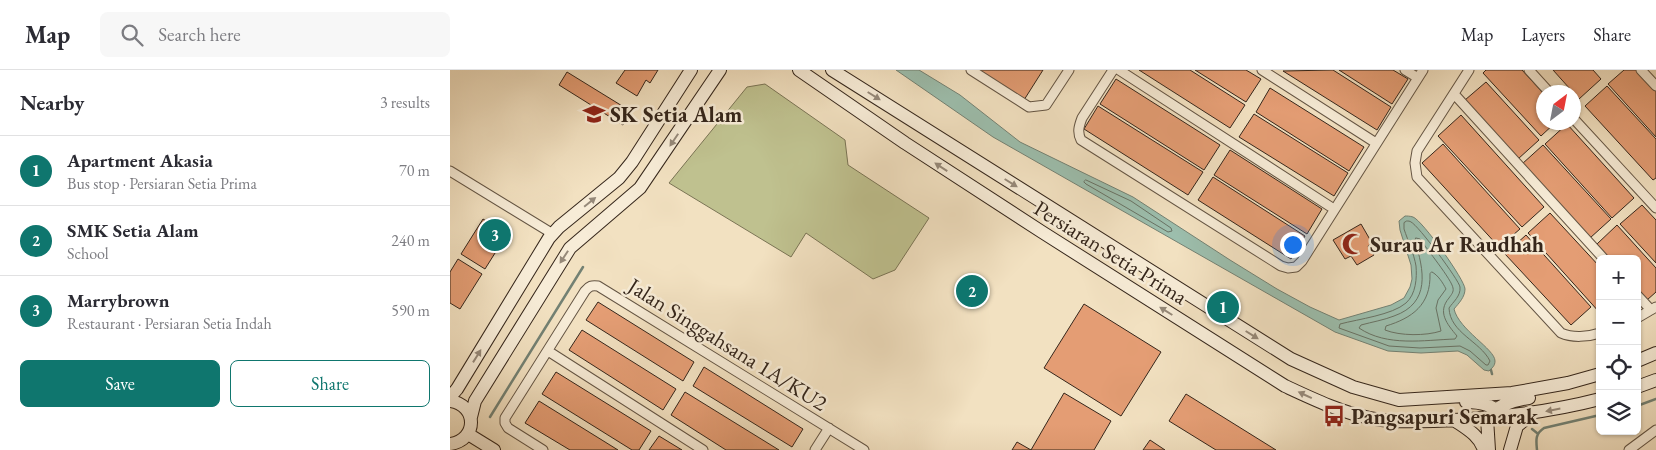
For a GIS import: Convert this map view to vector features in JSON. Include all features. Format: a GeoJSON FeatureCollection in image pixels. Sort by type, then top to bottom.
{"type":"FeatureCollection","features":[{"type":"Feature","properties":{"kind":"street"},"geometry":{"type":"LineString","coordinates":[[450,397],[457,389],[553,234],[619,178],[632,162],[691,70]]}},
{"type":"Feature","properties":{"kind":"street"},"geometry":{"type":"LineString","coordinates":[[450,444],[462,441],[468,434],[475,401],[570,248],[640,188],[720,70]]}},
{"type":"Feature","properties":{"kind":"street"},"geometry":{"type":"LineString","coordinates":[[710,86],[727,70]]}},
{"type":"Feature","properties":{"kind":"street","name":"Persiaran Setia Prima"},"geometry":{"type":"LineString","coordinates":[[832,70],[1291,359],[1353,387],[1399,400],[1512,393],[1596,375]]}},
{"type":"Feature","properties":{"kind":"street"},"geometry":{"type":"LineString","coordinates":[[971,70],[1029,107],[1046,105],[1070,70]]}},
{"type":"Feature","properties":{"kind":"street"},"geometry":{"type":"LineString","coordinates":[[1113,70],[1078,126],[1081,140],[1281,266],[1288,268],[1296,267],[1302,261],[1423,70]]}},
{"type":"Feature","properties":{"kind":"street"},"geometry":{"type":"LineString","coordinates":[[1119,70],[1334,210]]}},
{"type":"Feature","properties":{"kind":"street"},"geometry":{"type":"LineString","coordinates":[[1262,70],[1376,143]]}},
{"type":"Feature","properties":{"kind":"street"},"geometry":{"type":"LineString","coordinates":[[1405,70],[1418,78]]}},
{"type":"Feature","properties":{"kind":"street"},"geometry":{"type":"LineString","coordinates":[[1469,70],[1417,151],[1415,162],[1417,177],[1496,260],[1561,333],[1590,336],[1596,334]]}},
{"type":"Feature","properties":{"kind":"street"},"geometry":{"type":"LineString","coordinates":[[1529,70],[1543,85]]}},
{"type":"Feature","properties":{"kind":"street"},"geometry":{"type":"LineString","coordinates":[[1641,70],[1656,86]]}},
{"type":"Feature","properties":{"kind":"street","name":"Persiaran Setia Prima"},"geometry":{"type":"LineString","coordinates":[[799,71],[1042,232],[1285,386],[1326,405],[1371,419],[1408,422],[1454,420],[1496,414],[1532,414],[1596,400]]}},
{"type":"Feature","properties":{"kind":"street"},"geometry":{"type":"LineString","coordinates":[[1455,94],[1600,255]]}},
{"type":"Feature","properties":{"kind":"street"},"geometry":{"type":"LineString","coordinates":[[1581,127],[1656,208]]}},
{"type":"Feature","properties":{"kind":"street"},"geometry":{"type":"LineString","coordinates":[[450,171],[553,234]]}},
{"type":"Feature","properties":{"kind":"street","name":"Jalan Singgahsana 1A/KU2"},"geometry":{"type":"LineString","coordinates":[[548,352],[585,291],[591,286],[598,286],[829,428],[815,450]]}},
{"type":"Feature","properties":{"kind":"street"},"geometry":{"type":"LineString","coordinates":[[1641,298],[1654,309],[1641,316]]}},
{"type":"Feature","properties":{"kind":"street"},"geometry":{"type":"LineString","coordinates":[[543,450],[508,428],[505,418],[548,352],[703,450]]}},
{"type":"Feature","properties":{"kind":"street"},"geometry":{"type":"LineString","coordinates":[[1641,360],[1656,353]]}},
{"type":"Feature","properties":{"kind":"street"},"geometry":{"type":"LineString","coordinates":[[1489,450],[1496,414],[1518,400],[1566,390],[1584,379]]}},
{"type":"Feature","properties":{"kind":"street"},"geometry":{"type":"LineString","coordinates":[[1641,386],[1656,380]]}},
{"type":"Feature","properties":{"kind":"street"},"geometry":{"type":"LineString","coordinates":[[1399,400],[1425,405],[1481,402],[1496,414],[1510,450]]}},
{"type":"Feature","properties":{"kind":"street"},"geometry":{"type":"LineString","coordinates":[[450,401],[458,402],[471,417]]}},
{"type":"Feature","properties":{"kind":"street"},"geometry":{"type":"LineString","coordinates":[[1510,450],[1517,426],[1532,414]]}},
{"type":"Feature","properties":{"kind":"street"},"geometry":{"type":"LineString","coordinates":[[1454,420],[1474,434],[1484,450]]}},
{"type":"Feature","properties":{"kind":"street"},"geometry":{"type":"LineString","coordinates":[[829,428],[864,450]]}},
{"type":"Feature","properties":{"kind":"street"},"geometry":{"type":"LineString","coordinates":[[1629,450],[1656,430]]}},
{"type":"Feature","properties":{"kind":"street"},"geometry":{"type":"LineString","coordinates":[[468,434],[494,450]]}},
{"type":"Feature","properties":{"kind":"green space"},"geometry":{"type":"Polygon","coordinates":[[[765,84],[845,140],[848,165],[929,218],[895,270],[873,279],[806,233],[791,257],[669,183],[747,87],[765,84]]]}},
{"type":"Feature","properties":{"kind":"water"},"geometry":{"type":"Polygon","coordinates":[[[896,70],[919,70],[960,95],[1020,142],[1133,197],[1277,289],[1339,320],[1391,305],[1404,298],[1412,279],[1411,265],[1399,221],[1405,216],[1413,217],[1425,228],[1463,283],[1464,295],[1454,309],[1457,317],[1469,332],[1493,356],[1494,366],[1489,371],[1484,370],[1467,355],[1458,351],[1421,353],[1388,351],[1335,332],[993,137],[896,70]]]}},
{"type":"Feature","properties":{"kind":"building"},"geometry":{"type":"Polygon","coordinates":[[[625,70],[658,70],[650,83],[646,80],[637,96],[616,83],[625,70]]]}},
{"type":"Feature","properties":{"kind":"building"},"geometry":{"type":"Polygon","coordinates":[[[977,70],[1043,70],[1024,100],[977,70]]]}},
{"type":"Feature","properties":{"kind":"building"},"geometry":{"type":"Polygon","coordinates":[[[1139,70],[1190,70],[1245,105],[1230,128],[1139,70]]]}},
{"type":"Feature","properties":{"kind":"building"},"geometry":{"type":"Polygon","coordinates":[[[1195,70],[1246,70],[1261,79],[1246,102],[1195,70]]]}},
{"type":"Feature","properties":{"kind":"building"},"geometry":{"type":"Polygon","coordinates":[[[1333,70],[1391,107],[1377,130],[1283,71],[1333,70]]]}},
{"type":"Feature","properties":{"kind":"building"},"geometry":{"type":"Polygon","coordinates":[[[1339,70],[1393,70],[1408,79],[1392,104],[1339,70]]]}},
{"type":"Feature","properties":{"kind":"building"},"geometry":{"type":"Polygon","coordinates":[[[1486,70],[1522,70],[1536,85],[1536,130],[1547,130],[1541,136],[1483,73],[1486,70]]]}},
{"type":"Feature","properties":{"kind":"building"},"geometry":{"type":"Polygon","coordinates":[[[1553,70],[1593,70],[1601,79],[1581,97],[1581,85],[1566,85],[1553,70]]]}},
{"type":"Feature","properties":{"kind":"building"},"geometry":{"type":"Polygon","coordinates":[[[1624,70],[1638,70],[1656,90],[1656,137],[1608,84],[1624,70]]]}},
{"type":"Feature","properties":{"kind":"building"},"geometry":{"type":"Polygon","coordinates":[[[567,72],[632,112],[623,125],[559,85],[567,72]]]}},
{"type":"Feature","properties":{"kind":"building"},"geometry":{"type":"Polygon","coordinates":[[[1116,79],[1220,145],[1204,170],[1100,104],[1116,79]]]}},
{"type":"Feature","properties":{"kind":"building"},"geometry":{"type":"Polygon","coordinates":[[[1486,82],[1539,140],[1518,159],[1465,100],[1486,82]]]}},
{"type":"Feature","properties":{"kind":"building"},"geometry":{"type":"Polygon","coordinates":[[[1607,86],[1656,139],[1656,178],[1653,180],[1585,106],[1607,86]]]}},
{"type":"Feature","properties":{"kind":"building"},"geometry":{"type":"Polygon","coordinates":[[[1270,88],[1364,147],[1349,171],[1256,112],[1270,88]]]}},
{"type":"Feature","properties":{"kind":"building"},"geometry":{"type":"Polygon","coordinates":[[[1098,106],[1203,172],[1188,195],[1084,129],[1098,106]]]}},
{"type":"Feature","properties":{"kind":"building"},"geometry":{"type":"Polygon","coordinates":[[[1254,114],[1348,173],[1334,196],[1239,137],[1254,114]]]}},
{"type":"Feature","properties":{"kind":"building"},"geometry":{"type":"Polygon","coordinates":[[[1461,115],[1544,207],[1522,227],[1438,136],[1461,115]]]}},
{"type":"Feature","properties":{"kind":"building"},"geometry":{"type":"Polygon","coordinates":[[[1560,130],[1572,130],[1634,198],[1612,218],[1545,144],[1560,130]]]}},
{"type":"Feature","properties":{"kind":"building"},"geometry":{"type":"Polygon","coordinates":[[[1443,144],[1520,229],[1499,247],[1422,163],[1443,144]]]}},
{"type":"Feature","properties":{"kind":"building"},"geometry":{"type":"Polygon","coordinates":[[[1543,145],[1611,219],[1590,238],[1522,164],[1543,145]]]}},
{"type":"Feature","properties":{"kind":"building"},"geometry":{"type":"Polygon","coordinates":[[[1230,150],[1322,209],[1307,234],[1214,175],[1230,150]]]}},
{"type":"Feature","properties":{"kind":"building"},"geometry":{"type":"Polygon","coordinates":[[[1213,177],[1305,236],[1291,259],[1198,200],[1213,177]]]}},
{"type":"Feature","properties":{"kind":"building"},"geometry":{"type":"Polygon","coordinates":[[[1642,205],[1656,220],[1656,263],[1620,224],[1642,205]]]}},
{"type":"Feature","properties":{"kind":"building"},"geometry":{"type":"Polygon","coordinates":[[[1550,213],[1596,263],[1596,309],[1528,233],[1550,213]]]}},
{"type":"Feature","properties":{"kind":"building"},"geometry":{"type":"Polygon","coordinates":[[[483,219],[507,234],[485,269],[461,254],[483,219]]]}},
{"type":"Feature","properties":{"kind":"building","name":"Surau Ar Raudhah"},"geometry":{"type":"Polygon","coordinates":[[[1361,224],[1372,243],[1368,246],[1374,255],[1357,265],[1351,256],[1345,259],[1333,240],[1361,224]]]}},
{"type":"Feature","properties":{"kind":"building"},"geometry":{"type":"Polygon","coordinates":[[[1617,225],[1656,268],[1656,292],[1647,300],[1641,293],[1641,255],[1607,255],[1597,244],[1617,225]]]}},
{"type":"Feature","properties":{"kind":"building"},"geometry":{"type":"Polygon","coordinates":[[[1526,235],[1591,307],[1571,325],[1505,254],[1526,235]]]}},
{"type":"Feature","properties":{"kind":"building"},"geometry":{"type":"Polygon","coordinates":[[[458,259],[482,274],[460,309],[450,303],[450,272],[458,259]]]}},
{"type":"Feature","properties":{"kind":"building"},"geometry":{"type":"Polygon","coordinates":[[[598,302],[694,362],[683,381],[586,320],[598,302]]]}},
{"type":"Feature","properties":{"kind":"building"},"geometry":{"type":"Polygon","coordinates":[[[1084,304],[1161,352],[1121,416],[1044,368],[1084,304]]]}},
{"type":"Feature","properties":{"kind":"building"},"geometry":{"type":"Polygon","coordinates":[[[582,330],[676,389],[663,410],[569,350],[582,330]]]}},
{"type":"Feature","properties":{"kind":"building"},"geometry":{"type":"Polygon","coordinates":[[[704,367],[803,429],[792,447],[693,386],[704,367]]]}},
{"type":"Feature","properties":{"kind":"building"},"geometry":{"type":"Polygon","coordinates":[[[556,372],[651,431],[639,450],[632,450],[542,394],[556,372]]]}},
{"type":"Feature","properties":{"kind":"building"},"geometry":{"type":"Polygon","coordinates":[[[685,392],[779,450],[726,450],[671,415],[685,392]]]}},
{"type":"Feature","properties":{"kind":"building"},"geometry":{"type":"Polygon","coordinates":[[[1064,393],[1111,421],[1094,450],[1031,450],[1064,393]]]}},
{"type":"Feature","properties":{"kind":"building"},"geometry":{"type":"Polygon","coordinates":[[[1186,394],[1276,450],[1216,450],[1169,421],[1186,394]]]}},
{"type":"Feature","properties":{"kind":"building"},"geometry":{"type":"Polygon","coordinates":[[[539,401],[618,450],[570,450],[525,423],[539,401]]]}},
{"type":"Feature","properties":{"kind":"building"},"geometry":{"type":"Polygon","coordinates":[[[659,436],[682,450],[649,450],[659,436]]]}},
{"type":"Feature","properties":{"kind":"building"},"geometry":{"type":"Polygon","coordinates":[[[1150,440],[1165,450],[1143,450],[1150,440]]]}},
{"type":"Feature","properties":{"kind":"building"},"geometry":{"type":"Polygon","coordinates":[[[1017,442],[1031,450],[1012,450],[1017,442]]]}},
{"type":"Feature","properties":{"kind":"waterway"},"geometry":{"type":"LineString","coordinates":[[490,417],[583,267]]}},
{"type":"Feature","properties":{"kind":"waterway"},"geometry":{"type":"LineString","coordinates":[[1491,370],[1492,374]]}},
{"type":"Feature","properties":{"kind":"waterway"},"geometry":{"type":"LineString","coordinates":[[1641,405],[1656,399]]}},
{"type":"Feature","properties":{"kind":"waterway"},"geometry":{"type":"LineString","coordinates":[[1537,450],[1537,438],[1544,428],[1596,416]]}},
{"type":"Feature","properties":{"kind":"waterway"},"geometry":{"type":"LineString","coordinates":[[1532,429],[1537,433]]}},
{"type":"Feature","properties":{"kind":"place","name":"SK Setia Alam"},"geometry":{"type":"Point","coordinates":[594,114]}},
{"type":"Feature","properties":{"kind":"place","name":"Marrybrown"},"geometry":{"type":"Point","coordinates":[495,235]}},
{"type":"Feature","properties":{"kind":"place","name":"Surau Ar Raudhah"},"geometry":{"type":"Point","coordinates":[1353,244]}},
{"type":"Feature","properties":{"kind":"place","name":"SMK Setia Alam"},"geometry":{"type":"Point","coordinates":[972,291]}},
{"type":"Feature","properties":{"kind":"place","name":"Apartment Akasia"},"geometry":{"type":"Point","coordinates":[1223,307]}},
{"type":"Feature","properties":{"kind":"place","name":"Pangsapuri Semarak"},"geometry":{"type":"Point","coordinates":[1334,416]}}]}
